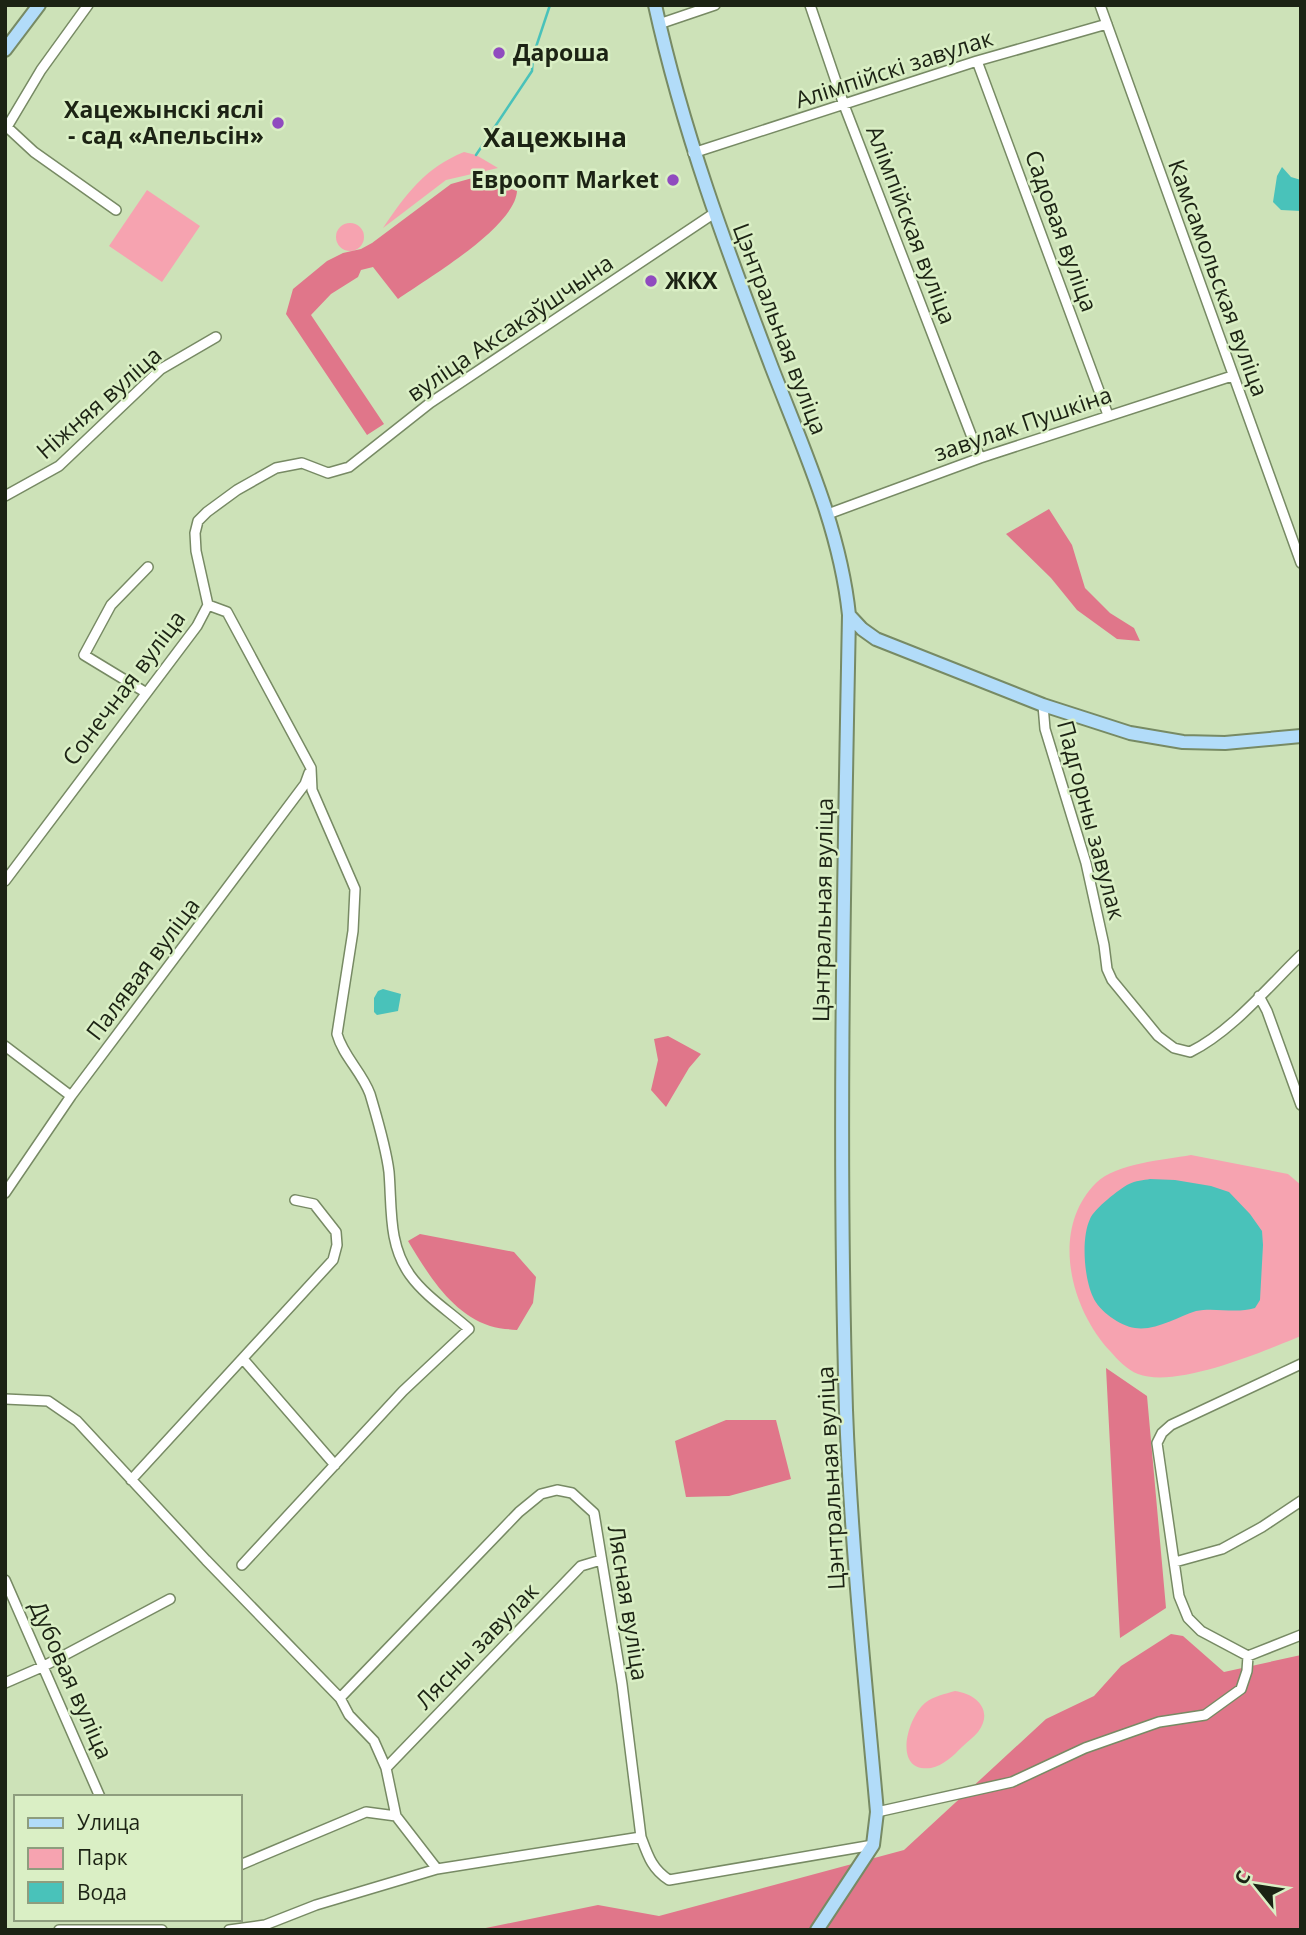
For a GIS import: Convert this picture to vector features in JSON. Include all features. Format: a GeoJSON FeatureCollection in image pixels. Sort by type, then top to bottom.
{"type":"FeatureCollection","features":[{"type":"Feature","properties":{"kind":"street"},"geometry":{"type":"LineString","coordinates":[[5,50],[39,5]]}},
{"type":"Feature","properties":{"kind":"street"},"geometry":{"type":"LineString","coordinates":[[88,5],[41,70],[7,127],[34,152],[116,210]]}},
{"type":"Feature","properties":{"kind":"street","name":"Цэнтральная вуліца"},"geometry":{"type":"LineString","coordinates":[[655,5],[693,153],[713,214],[828,514],[844,572],[849,615],[841,1135],[846,1411],[853,1542],[877,1812],[873,1845]]}},
{"type":"Feature","properties":{"kind":"street"},"geometry":{"type":"LineString","coordinates":[[659,24],[715,5]]}},
{"type":"Feature","properties":{"kind":"street","name":"Алімпійская вуліца"},"geometry":{"type":"LineString","coordinates":[[810,5],[844,105],[979,458]]}},
{"type":"Feature","properties":{"kind":"street","name":"Камсамольская вуліца"},"geometry":{"type":"LineString","coordinates":[[1100,5],[1301,563]]}},
{"type":"Feature","properties":{"kind":"street","name":"Алімпійскі завулак"},"geometry":{"type":"LineString","coordinates":[[693,153],[977,61],[1107,24]]}},
{"type":"Feature","properties":{"kind":"street","name":"Садовая вуліца"},"geometry":{"type":"LineString","coordinates":[[977,61],[1108,415]]}},
{"type":"Feature","properties":{"kind":"street","name":"вуліца Аксакаўшчына"},"geometry":{"type":"LineString","coordinates":[[328,473],[349,467],[430,403],[713,214]]}},
{"type":"Feature","properties":{"kind":"street","name":"Ніжняя вуліца"},"geometry":{"type":"LineString","coordinates":[[5,496],[59,466],[160,369],[216,337]]}},
{"type":"Feature","properties":{"kind":"street","name":"завулак Пушкіна"},"geometry":{"type":"LineString","coordinates":[[828,514],[979,458],[1232,376]]}},
{"type":"Feature","properties":{"kind":"street","name":"Сонечная вуліца"},"geometry":{"type":"LineString","coordinates":[[5,881],[197,626],[208,605],[196,551],[195,533],[198,522],[237,490],[276,468],[302,463],[328,473]]}},
{"type":"Feature","properties":{"kind":"street"},"geometry":{"type":"LineString","coordinates":[[145,692],[84,655],[111,605],[148,567]]}},
{"type":"Feature","properties":{"kind":"street"},"geometry":{"type":"LineString","coordinates":[[208,605],[227,612],[311,768],[312,790],[355,889],[353,931],[337,1034],[340,1046],[361,1075],[369,1093],[388,1169],[393,1235],[398,1251],[420,1287],[469,1328],[403,1391],[242,1565]]}},
{"type":"Feature","properties":{"kind":"street"},"geometry":{"type":"LineString","coordinates":[[849,615],[876,639],[1042,705],[1130,733],[1183,742],[1225,743],[1301,736]]}},
{"type":"Feature","properties":{"kind":"street","name":"Падгорны завулак"},"geometry":{"type":"LineString","coordinates":[[1042,705],[1045,729],[1086,863],[1107,969],[1112,980],[1158,1036],[1174,1048],[1190,1052],[1204,1045],[1301,955]]}},
{"type":"Feature","properties":{"kind":"street","name":"Палявая вуліца"},"geometry":{"type":"LineString","coordinates":[[5,1193],[71,1096],[304,784],[311,768]]}},
{"type":"Feature","properties":{"kind":"street"},"geometry":{"type":"LineString","coordinates":[[1259,996],[1268,1011],[1301,1105]]}},
{"type":"Feature","properties":{"kind":"street"},"geometry":{"type":"LineString","coordinates":[[5,1046],[71,1096]]}},
{"type":"Feature","properties":{"kind":"street"},"geometry":{"type":"LineString","coordinates":[[131,1480],[333,1261],[337,1245],[336,1232],[314,1204],[295,1200]]}},
{"type":"Feature","properties":{"kind":"street"},"geometry":{"type":"LineString","coordinates":[[243,1359],[335,1465]]}},
{"type":"Feature","properties":{"kind":"street"},"geometry":{"type":"LineString","coordinates":[[1301,1364],[1192,1414],[1162,1433],[1157,1443],[1179,1597],[1188,1618],[1201,1631],[1248,1656],[1301,1635]]}},
{"type":"Feature","properties":{"kind":"street"},"geometry":{"type":"LineString","coordinates":[[5,1399],[48,1401],[77,1421],[340,1698],[349,1715],[374,1741],[386,1768],[396,1816],[438,1869]]}},
{"type":"Feature","properties":{"kind":"street","name":"Лясная вуліца"},"geometry":{"type":"LineString","coordinates":[[340,1698],[519,1512],[541,1494],[557,1490],[572,1493],[594,1513],[622,1684],[641,1837],[657,1872],[670,1880],[873,1845]]}},
{"type":"Feature","properties":{"kind":"street"},"geometry":{"type":"LineString","coordinates":[[1175,1562],[1223,1549],[1301,1501]]}},
{"type":"Feature","properties":{"kind":"street","name":"Лясны завулак"},"geometry":{"type":"LineString","coordinates":[[386,1768],[581,1566],[601,1560]]}},
{"type":"Feature","properties":{"kind":"street","name":"Дубовая вуліца"},"geometry":{"type":"LineString","coordinates":[[5,1580],[99,1795]]}},
{"type":"Feature","properties":{"kind":"street"},"geometry":{"type":"LineString","coordinates":[[5,1683],[44,1666],[170,1599]]}},
{"type":"Feature","properties":{"kind":"street"},"geometry":{"type":"LineString","coordinates":[[877,1812],[1012,1782],[1084,1748],[1158,1723],[1205,1715],[1241,1689],[1247,1671],[1248,1656]]}},
{"type":"Feature","properties":{"kind":"street"},"geometry":{"type":"LineString","coordinates":[[242,1864],[366,1812],[396,1816]]}},
{"type":"Feature","properties":{"kind":"street"},"geometry":{"type":"LineString","coordinates":[[229,1930],[265,1925],[316,1905],[438,1869],[641,1837]]}},
{"type":"Feature","properties":{"kind":"street"},"geometry":{"type":"LineString","coordinates":[[817,1930],[873,1845]]}},
{"type":"Feature","properties":{"kind":"street"},"geometry":{"type":"LineString","coordinates":[[61,1926],[157,1926]]}},
{"type":"Feature","properties":{"kind":"green space"},"geometry":{"type":"Polygon","coordinates":[[[464,152],[476,155],[498,168],[446,180],[383,228],[427,174],[464,152]]]}},
{"type":"Feature","properties":{"kind":"green space"},"geometry":{"type":"Polygon","coordinates":[[[147,190],[200,226],[162,282],[109,246],[147,190]]]}},
{"type":"Feature","properties":{"kind":"green space"},"geometry":{"type":"Polygon","coordinates":[[[350,223],[360,227],[364,237],[360,247],[350,251],[340,247],[336,237],[340,227],[350,223]]]}},
{"type":"Feature","properties":{"kind":"green space"},"geometry":{"type":"Polygon","coordinates":[[[1191,1155],[1288,1174],[1301,1185],[1301,1336],[1243,1359],[1197,1373],[1154,1377],[1138,1374],[1126,1367],[1110,1351],[1084,1313],[1071,1268],[1073,1223],[1082,1202],[1096,1183],[1105,1176],[1141,1163],[1191,1155]]]}},
{"type":"Feature","properties":{"kind":"green space"},"geometry":{"type":"Polygon","coordinates":[[[955,1691],[970,1696],[981,1705],[984,1711],[983,1724],[975,1736],[944,1763],[931,1768],[919,1767],[911,1762],[907,1754],[913,1720],[925,1703],[955,1691]]]}},
{"type":"Feature","properties":{"kind":"shaded area"},"geometry":{"type":"Polygon","coordinates":[[[476,177],[517,191],[513,205],[502,220],[468,251],[398,299],[373,267],[361,270],[358,277],[331,294],[311,315],[384,424],[367,435],[286,314],[293,289],[327,261],[372,243],[451,184],[476,177]]]}},
{"type":"Feature","properties":{"kind":"shaded area"},"geometry":{"type":"Polygon","coordinates":[[[1049,509],[1072,545],[1085,588],[1110,613],[1134,628],[1140,641],[1117,639],[1077,610],[1051,578],[1006,534],[1049,509]]]}},
{"type":"Feature","properties":{"kind":"shaded area"},"geometry":{"type":"Polygon","coordinates":[[[668,1036],[701,1054],[689,1068],[666,1107],[651,1090],[658,1060],[654,1039],[668,1036]]]}},
{"type":"Feature","properties":{"kind":"shaded area"},"geometry":{"type":"Polygon","coordinates":[[[420,1234],[514,1252],[536,1277],[533,1303],[517,1330],[490,1326],[476,1320],[452,1302],[432,1279],[408,1241],[420,1234]]]}},
{"type":"Feature","properties":{"kind":"shaded area"},"geometry":{"type":"Polygon","coordinates":[[[1106,1368],[1147,1396],[1166,1608],[1120,1638],[1106,1368]]]}},
{"type":"Feature","properties":{"kind":"shaded area"},"geometry":{"type":"Polygon","coordinates":[[[726,1420],[776,1420],[791,1479],[729,1496],[686,1497],[675,1441],[726,1420]]]}},
{"type":"Feature","properties":{"kind":"shaded area"},"geometry":{"type":"Polygon","coordinates":[[[1171,1634],[1183,1636],[1224,1672],[1301,1655],[1301,1930],[476,1930],[598,1905],[659,1916],[904,1850],[1046,1719],[1094,1696],[1121,1666],[1171,1634]]]}},
{"type":"Feature","properties":{"kind":"water"},"geometry":{"type":"Polygon","coordinates":[[[1282,167],[1291,177],[1301,180],[1301,211],[1281,210],[1273,202],[1277,176],[1282,167]]]}},
{"type":"Feature","properties":{"kind":"water"},"geometry":{"type":"Polygon","coordinates":[[[383,989],[401,994],[398,1011],[377,1015],[374,1012],[374,998],[378,991],[383,989]]]}},
{"type":"Feature","properties":{"kind":"water"},"geometry":{"type":"Polygon","coordinates":[[[1150,1179],[1175,1180],[1229,1192],[1250,1214],[1262,1231],[1263,1245],[1260,1300],[1255,1308],[1196,1311],[1159,1326],[1135,1328],[1111,1317],[1100,1307],[1090,1289],[1086,1269],[1085,1237],[1090,1219],[1101,1205],[1125,1187],[1150,1179]]]}},
{"type":"Feature","properties":{"kind":"waterway"},"geometry":{"type":"LineString","coordinates":[[476,155],[532,71],[533,56],[550,5]]}},
{"type":"Feature","properties":{"kind":"place","name":"Дароша"},"geometry":{"type":"Point","coordinates":[499,53]}},
{"type":"Feature","properties":{"kind":"place","name":"Хацежынскі яслі - сад «Апельсін»"},"geometry":{"type":"Point","coordinates":[278,123]}},
{"type":"Feature","properties":{"kind":"place","name":"Евроопт Market"},"geometry":{"type":"Point","coordinates":[673,180]}},
{"type":"Feature","properties":{"kind":"place","name":"ЖКХ"},"geometry":{"type":"Point","coordinates":[651,281]}},
{"type":"Feature","properties":{"kind":"district","name":"Хацежына"},"geometry":{"type":"Point","coordinates":[555,138]}}]}
